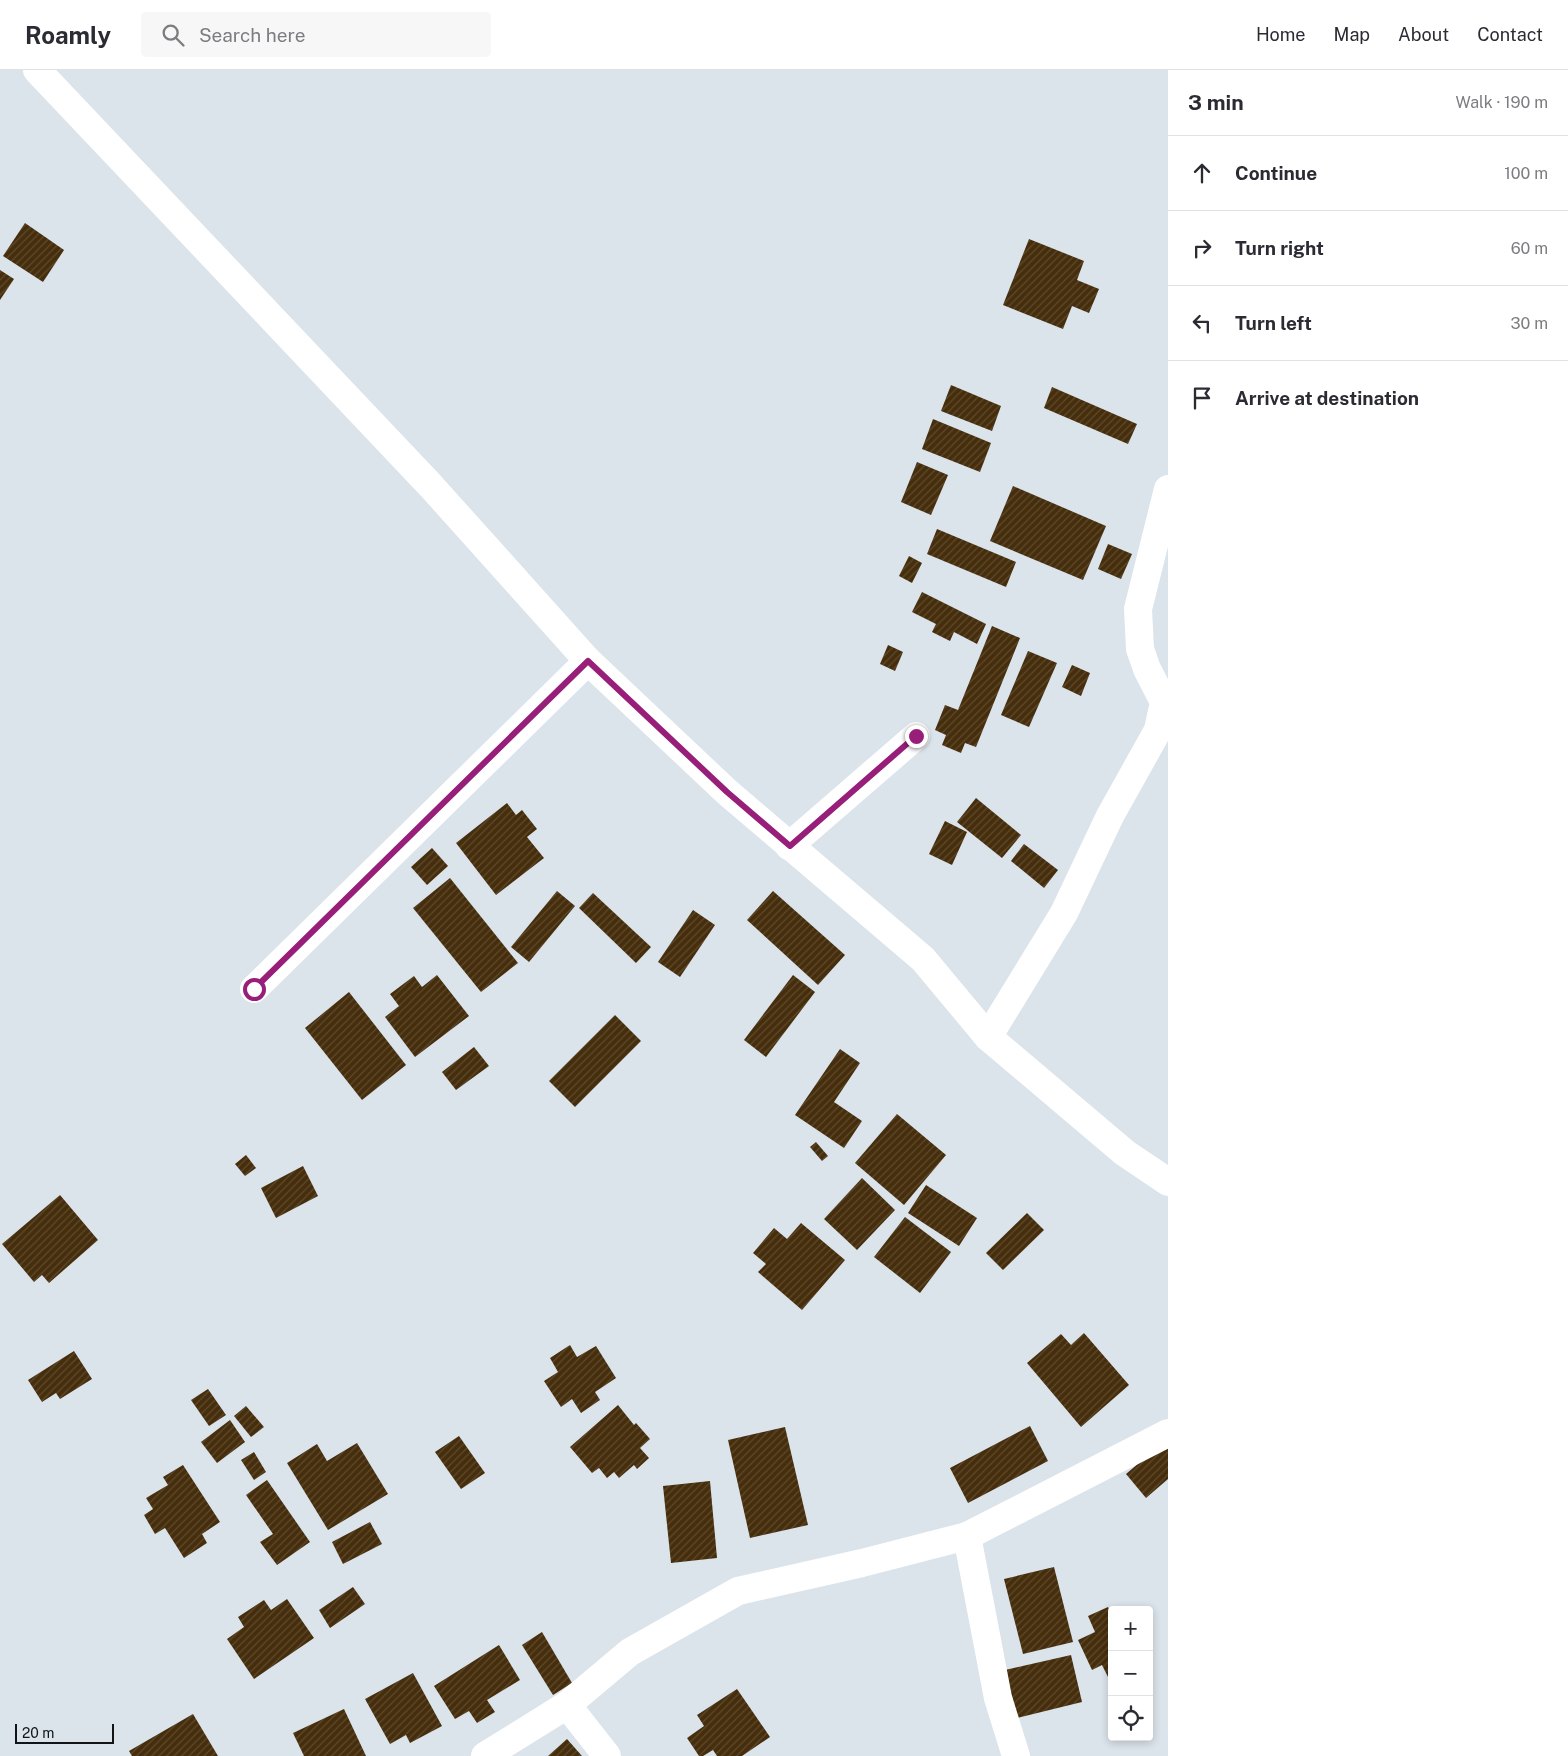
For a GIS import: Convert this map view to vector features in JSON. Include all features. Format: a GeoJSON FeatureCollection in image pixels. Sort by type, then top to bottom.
{"type":"FeatureCollection","features":[{"type":"Feature","properties":{"kind":"street"},"geometry":{"type":"LineString","coordinates":[[37,70],[424,478],[588,661],[727,792],[923,959],[988,1037],[1125,1153],[1168,1182]]}},
{"type":"Feature","properties":{"kind":"street"},"geometry":{"type":"LineString","coordinates":[[988,1037],[1064,913],[1110,816],[1158,730],[1164,694],[1147,669],[1140,649],[1138,609],[1168,489]]}},
{"type":"Feature","properties":{"kind":"street"},"geometry":{"type":"LineString","coordinates":[[254,989],[588,661]]}},
{"type":"Feature","properties":{"kind":"street"},"geometry":{"type":"LineString","coordinates":[[790,846],[916,736]]}},
{"type":"Feature","properties":{"kind":"street"},"geometry":{"type":"LineString","coordinates":[[485,1756],[567,1705],[630,1652],[738,1591],[862,1564],[967,1536],[1168,1433]]}},
{"type":"Feature","properties":{"kind":"street"},"geometry":{"type":"LineString","coordinates":[[967,1536],[998,1698],[1016,1756]]}},
{"type":"Feature","properties":{"kind":"street"},"geometry":{"type":"LineString","coordinates":[[567,1705],[607,1756]]}},
{"type":"Feature","properties":{"kind":"building"},"geometry":{"type":"Polygon","coordinates":[[[25,223],[64,250],[43,282],[3,256],[25,223]]]}},
{"type":"Feature","properties":{"kind":"building"},"geometry":{"type":"Polygon","coordinates":[[[1029,239],[1084,261],[1077,280],[1099,289],[1089,313],[1072,306],[1063,329],[1003,305],[1029,239]]]}},
{"type":"Feature","properties":{"kind":"building"},"geometry":{"type":"Polygon","coordinates":[[[0,270],[14,279],[0,300],[0,270]]]}},
{"type":"Feature","properties":{"kind":"building"},"geometry":{"type":"Polygon","coordinates":[[[951,385],[1001,406],[992,431],[941,411],[951,385]]]}},
{"type":"Feature","properties":{"kind":"building"},"geometry":{"type":"Polygon","coordinates":[[[1052,387],[1137,424],[1128,444],[1044,408],[1052,387]]]}},
{"type":"Feature","properties":{"kind":"building"},"geometry":{"type":"Polygon","coordinates":[[[933,419],[991,443],[980,472],[922,449],[933,419]]]}},
{"type":"Feature","properties":{"kind":"building"},"geometry":{"type":"Polygon","coordinates":[[[917,462],[948,475],[931,515],[901,502],[917,462]]]}},
{"type":"Feature","properties":{"kind":"building"},"geometry":{"type":"Polygon","coordinates":[[[1013,486],[1106,526],[1083,580],[990,541],[1013,486]]]}},
{"type":"Feature","properties":{"kind":"building"},"geometry":{"type":"Polygon","coordinates":[[[937,529],[1016,562],[1006,587],[927,554],[937,529]]]}},
{"type":"Feature","properties":{"kind":"building"},"geometry":{"type":"Polygon","coordinates":[[[1108,544],[1132,554],[1121,579],[1098,569],[1108,544]]]}},
{"type":"Feature","properties":{"kind":"building"},"geometry":{"type":"Polygon","coordinates":[[[909,556],[922,563],[912,583],[899,576],[909,556]]]}},
{"type":"Feature","properties":{"kind":"building"},"geometry":{"type":"Polygon","coordinates":[[[922,592],[986,624],[977,644],[954,632],[950,641],[932,632],[936,624],[912,612],[922,592]]]}},
{"type":"Feature","properties":{"kind":"building"},"geometry":{"type":"Polygon","coordinates":[[[992,626],[1020,638],[976,747],[965,743],[961,753],[942,745],[946,735],[935,730],[945,705],[958,710],[992,626]]]}},
{"type":"Feature","properties":{"kind":"building"},"geometry":{"type":"Polygon","coordinates":[[[888,645],[903,652],[895,671],[880,664],[888,645]]]}},
{"type":"Feature","properties":{"kind":"building"},"geometry":{"type":"Polygon","coordinates":[[[1028,651],[1057,663],[1029,727],[1001,715],[1028,651]]]}},
{"type":"Feature","properties":{"kind":"building"},"geometry":{"type":"Polygon","coordinates":[[[1072,665],[1090,673],[1081,696],[1062,687],[1072,665]]]}},
{"type":"Feature","properties":{"kind":"building"},"geometry":{"type":"Polygon","coordinates":[[[976,798],[1021,835],[1002,858],[957,822],[976,798]]]}},
{"type":"Feature","properties":{"kind":"building"},"geometry":{"type":"Polygon","coordinates":[[[507,803],[516,815],[522,810],[537,829],[527,837],[544,858],[496,895],[456,843],[507,803]]]}},
{"type":"Feature","properties":{"kind":"building"},"geometry":{"type":"Polygon","coordinates":[[[945,821],[967,832],[952,865],[929,854],[945,821]]]}},
{"type":"Feature","properties":{"kind":"building"},"geometry":{"type":"Polygon","coordinates":[[[1024,844],[1058,870],[1044,888],[1011,861],[1024,844]]]}},
{"type":"Feature","properties":{"kind":"building"},"geometry":{"type":"Polygon","coordinates":[[[432,848],[448,866],[427,885],[411,867],[432,848]]]}},
{"type":"Feature","properties":{"kind":"building"},"geometry":{"type":"Polygon","coordinates":[[[450,878],[518,963],[481,992],[413,908],[450,878]]]}},
{"type":"Feature","properties":{"kind":"building"},"geometry":{"type":"Polygon","coordinates":[[[557,891],[575,906],[529,962],[511,947],[557,891]]]}},
{"type":"Feature","properties":{"kind":"building"},"geometry":{"type":"Polygon","coordinates":[[[773,891],[845,955],[818,985],[747,920],[773,891]]]}},
{"type":"Feature","properties":{"kind":"building"},"geometry":{"type":"Polygon","coordinates":[[[593,893],[651,947],[636,963],[579,908],[593,893]]]}},
{"type":"Feature","properties":{"kind":"building"},"geometry":{"type":"Polygon","coordinates":[[[693,910],[715,925],[680,977],[658,962],[693,910]]]}},
{"type":"Feature","properties":{"kind":"building"},"geometry":{"type":"Polygon","coordinates":[[[437,975],[469,1016],[415,1057],[385,1017],[399,1006],[390,994],[414,976],[422,987],[437,975]]]}},
{"type":"Feature","properties":{"kind":"building"},"geometry":{"type":"Polygon","coordinates":[[[793,975],[815,992],[766,1057],[744,1040],[793,975]]]}},
{"type":"Feature","properties":{"kind":"building"},"geometry":{"type":"Polygon","coordinates":[[[349,992],[406,1065],[362,1100],[305,1028],[349,992]]]}},
{"type":"Feature","properties":{"kind":"building"},"geometry":{"type":"Polygon","coordinates":[[[615,1015],[641,1041],[575,1107],[549,1081],[615,1015]]]}},
{"type":"Feature","properties":{"kind":"building"},"geometry":{"type":"Polygon","coordinates":[[[474,1047],[489,1066],[456,1090],[442,1072],[474,1047]]]}},
{"type":"Feature","properties":{"kind":"building"},"geometry":{"type":"Polygon","coordinates":[[[840,1049],[860,1063],[834,1102],[862,1121],[844,1148],[795,1115],[840,1049]]]}},
{"type":"Feature","properties":{"kind":"building"},"geometry":{"type":"Polygon","coordinates":[[[897,1114],[946,1155],[904,1205],[855,1163],[897,1114]]]}},
{"type":"Feature","properties":{"kind":"building"},"geometry":{"type":"Polygon","coordinates":[[[816,1142],[828,1156],[822,1161],[810,1147],[816,1142]]]}},
{"type":"Feature","properties":{"kind":"building"},"geometry":{"type":"Polygon","coordinates":[[[246,1155],[256,1168],[245,1176],[235,1164],[246,1155]]]}},
{"type":"Feature","properties":{"kind":"building"},"geometry":{"type":"Polygon","coordinates":[[[303,1166],[318,1196],[276,1218],[261,1188],[303,1166]]]}},
{"type":"Feature","properties":{"kind":"building"},"geometry":{"type":"Polygon","coordinates":[[[862,1178],[895,1210],[857,1250],[824,1219],[862,1178]]]}},
{"type":"Feature","properties":{"kind":"building"},"geometry":{"type":"Polygon","coordinates":[[[926,1185],[977,1218],[959,1246],[908,1213],[926,1185]]]}},
{"type":"Feature","properties":{"kind":"building"},"geometry":{"type":"Polygon","coordinates":[[[60,1195],[98,1240],[49,1283],[42,1275],[34,1282],[2,1244],[60,1195]]]}},
{"type":"Feature","properties":{"kind":"building"},"geometry":{"type":"Polygon","coordinates":[[[1027,1213],[1044,1230],[1003,1270],[986,1253],[1027,1213]]]}},
{"type":"Feature","properties":{"kind":"building"},"geometry":{"type":"Polygon","coordinates":[[[905,1217],[951,1252],[920,1293],[874,1257],[905,1217]]]}},
{"type":"Feature","properties":{"kind":"building"},"geometry":{"type":"Polygon","coordinates":[[[801,1223],[845,1260],[802,1310],[758,1272],[766,1264],[753,1253],[774,1228],[787,1239],[801,1223]]]}},
{"type":"Feature","properties":{"kind":"building"},"geometry":{"type":"Polygon","coordinates":[[[1084,1333],[1129,1385],[1081,1427],[1027,1363],[1061,1334],[1071,1345],[1084,1333]]]}},
{"type":"Feature","properties":{"kind":"building"},"geometry":{"type":"Polygon","coordinates":[[[570,1345],[577,1357],[596,1346],[616,1378],[595,1392],[600,1400],[581,1413],[572,1399],[561,1407],[544,1381],[558,1372],[550,1358],[570,1345]]]}},
{"type":"Feature","properties":{"kind":"building"},"geometry":{"type":"Polygon","coordinates":[[[74,1351],[92,1379],[60,1399],[56,1393],[42,1402],[28,1380],[74,1351]]]}},
{"type":"Feature","properties":{"kind":"building"},"geometry":{"type":"Polygon","coordinates":[[[208,1389],[226,1415],[209,1426],[191,1400],[208,1389]]]}},
{"type":"Feature","properties":{"kind":"building"},"geometry":{"type":"Polygon","coordinates":[[[618,1405],[634,1425],[636,1423],[650,1439],[640,1448],[649,1458],[637,1469],[634,1465],[619,1478],[614,1472],[607,1478],[599,1468],[592,1473],[570,1447],[618,1405]]]}},
{"type":"Feature","properties":{"kind":"building"},"geometry":{"type":"Polygon","coordinates":[[[246,1406],[264,1427],[251,1437],[234,1416],[246,1406]]]}},
{"type":"Feature","properties":{"kind":"building"},"geometry":{"type":"Polygon","coordinates":[[[230,1420],[245,1442],[217,1463],[201,1442],[230,1420]]]}},
{"type":"Feature","properties":{"kind":"building"},"geometry":{"type":"Polygon","coordinates":[[[1030,1426],[1048,1461],[968,1503],[950,1468],[1030,1426]]]}},
{"type":"Feature","properties":{"kind":"building"},"geometry":{"type":"Polygon","coordinates":[[[785,1427],[808,1525],[750,1538],[728,1440],[785,1427]]]}},
{"type":"Feature","properties":{"kind":"building"},"geometry":{"type":"Polygon","coordinates":[[[459,1436],[485,1473],[461,1489],[435,1452],[459,1436]]]}},
{"type":"Feature","properties":{"kind":"building"},"geometry":{"type":"Polygon","coordinates":[[[1166,1440],[1168,1443],[1168,1479],[1146,1498],[1126,1474],[1166,1440]]]}},
{"type":"Feature","properties":{"kind":"building"},"geometry":{"type":"Polygon","coordinates":[[[357,1443],[388,1494],[328,1530],[287,1463],[317,1444],[327,1461],[357,1443]]]}},
{"type":"Feature","properties":{"kind":"building"},"geometry":{"type":"Polygon","coordinates":[[[254,1452],[266,1472],[254,1480],[241,1460],[254,1452]]]}},
{"type":"Feature","properties":{"kind":"building"},"geometry":{"type":"Polygon","coordinates":[[[183,1465],[220,1522],[202,1534],[207,1543],[184,1558],[165,1528],[155,1534],[144,1515],[153,1509],[146,1498],[168,1485],[163,1477],[183,1465]]]}},
{"type":"Feature","properties":{"kind":"building"},"geometry":{"type":"Polygon","coordinates":[[[267,1480],[310,1542],[277,1565],[260,1542],[273,1534],[246,1495],[267,1480]]]}},
{"type":"Feature","properties":{"kind":"building"},"geometry":{"type":"Polygon","coordinates":[[[710,1481],[717,1558],[671,1563],[663,1486],[710,1481]]]}},
{"type":"Feature","properties":{"kind":"building"},"geometry":{"type":"Polygon","coordinates":[[[370,1522],[382,1544],[343,1564],[332,1542],[370,1522]]]}},
{"type":"Feature","properties":{"kind":"building"},"geometry":{"type":"Polygon","coordinates":[[[1054,1567],[1073,1642],[1023,1654],[1004,1579],[1054,1567]]]}},
{"type":"Feature","properties":{"kind":"building"},"geometry":{"type":"Polygon","coordinates":[[[353,1587],[365,1604],[330,1628],[319,1610],[353,1587]]]}},
{"type":"Feature","properties":{"kind":"building"},"geometry":{"type":"Polygon","coordinates":[[[287,1599],[314,1638],[254,1679],[227,1639],[244,1627],[238,1617],[264,1600],[271,1610],[287,1599]]]}},
{"type":"Feature","properties":{"kind":"building"},"geometry":{"type":"Polygon","coordinates":[[[1108,1607],[1108,1677],[1102,1665],[1092,1670],[1078,1640],[1095,1632],[1088,1616],[1108,1607]]]}},
{"type":"Feature","properties":{"kind":"building"},"geometry":{"type":"Polygon","coordinates":[[[542,1632],[572,1683],[553,1695],[522,1645],[542,1632]]]}},
{"type":"Feature","properties":{"kind":"building"},"geometry":{"type":"Polygon","coordinates":[[[499,1645],[520,1680],[487,1700],[495,1712],[477,1723],[469,1711],[455,1719],[434,1686],[499,1645]]]}},
{"type":"Feature","properties":{"kind":"building"},"geometry":{"type":"Polygon","coordinates":[[[1071,1655],[1082,1702],[1017,1718],[1005,1670],[1071,1655]]]}},
{"type":"Feature","properties":{"kind":"building"},"geometry":{"type":"Polygon","coordinates":[[[413,1673],[442,1726],[410,1743],[406,1735],[390,1744],[365,1699],[413,1673]]]}},
{"type":"Feature","properties":{"kind":"building"},"geometry":{"type":"Polygon","coordinates":[[[737,1689],[770,1737],[742,1756],[717,1756],[713,1750],[703,1756],[699,1756],[687,1738],[704,1726],[697,1715],[737,1689]]]}},
{"type":"Feature","properties":{"kind":"building"},"geometry":{"type":"Polygon","coordinates":[[[344,1709],[366,1756],[304,1756],[293,1733],[344,1709]]]}},
{"type":"Feature","properties":{"kind":"building"},"geometry":{"type":"Polygon","coordinates":[[[193,1714],[218,1756],[132,1756],[129,1751],[193,1714]]]}},
{"type":"Feature","properties":{"kind":"building"},"geometry":{"type":"Polygon","coordinates":[[[567,1739],[582,1756],[548,1756],[567,1739]]]}},
{"type":"Feature","properties":{"kind":"route"},"geometry":{"type":"LineString","coordinates":[[254,989],[588,661],[727,792],[790,846],[916,736]]}}]}
